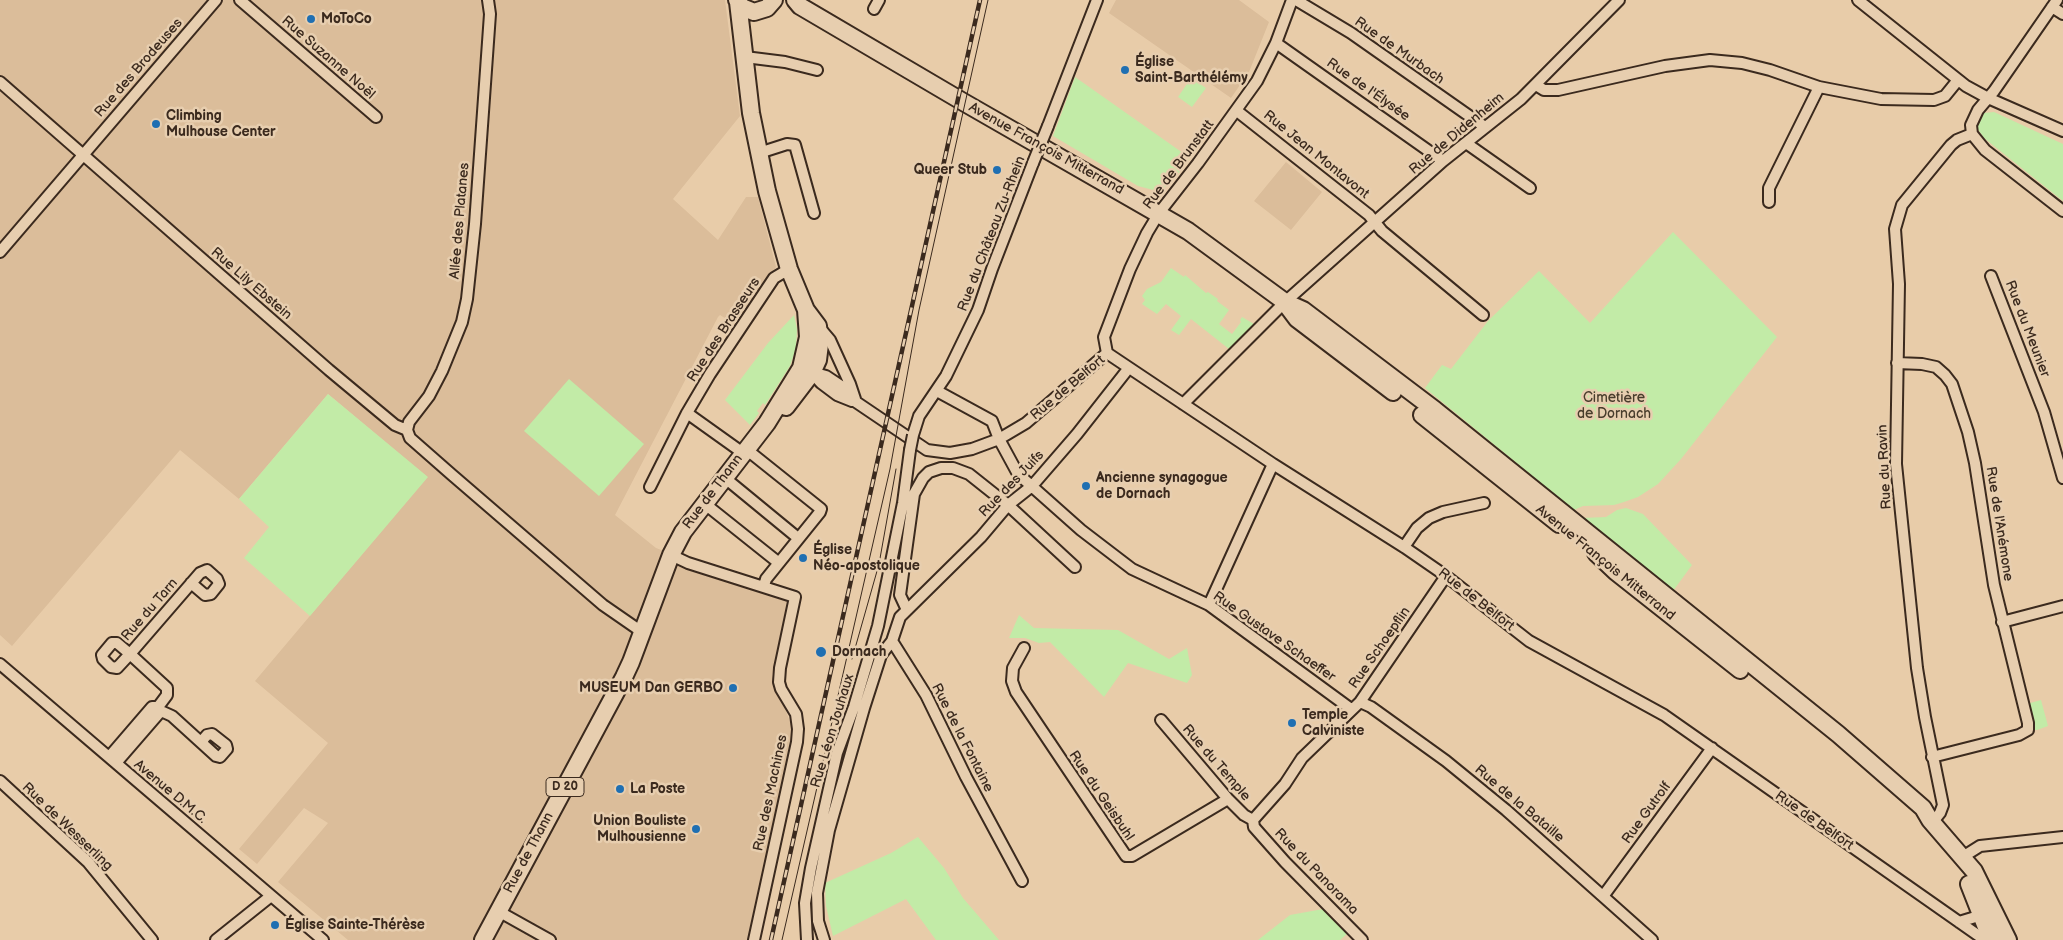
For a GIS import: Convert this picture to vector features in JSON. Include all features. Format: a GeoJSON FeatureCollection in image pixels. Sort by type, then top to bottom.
{"type":"FeatureCollection","features":[{"type":"Feature","properties":{"kind":"main road","name":"Avenue François Mitterrand"},"geometry":{"type":"LineString","coordinates":[[737,1],[748,10],[769,5],[787,7],[797,3],[965,103],[1159,213],[1188,231],[1285,302],[1303,310],[1435,410],[1838,734],[1923,808],[1931,821],[1974,871],[2001,925]]}},
{"type":"Feature","properties":{"kind":"main road"},"geometry":{"type":"LineString","coordinates":[[737,1],[751,113],[767,191],[789,269],[806,310],[818,326],[820,344],[818,360],[807,370]]}},
{"type":"Feature","properties":{"kind":"main road"},"geometry":{"type":"LineString","coordinates":[[742,31],[769,5]]}},
{"type":"Feature","properties":{"kind":"main road"},"geometry":{"type":"LineString","coordinates":[[806,310],[808,336],[807,370]]}},
{"type":"Feature","properties":{"kind":"main road","name":"Rue de Thann"},"geometry":{"type":"LineString","coordinates":[[482,940],[624,677],[682,532],[773,414],[779,401],[807,370]]}},
{"type":"Feature","properties":{"kind":"main road","name":"Avenue François Mitterrand"},"geometry":{"type":"LineString","coordinates":[[1961,858],[1965,876],[1982,915]]}},
{"type":"Feature","properties":{"kind":"main road","name":"Rue de Belfort"},"geometry":{"type":"LineString","coordinates":[[1982,915],[1990,939]]}},
{"type":"Feature","properties":{"kind":"main road"},"geometry":{"type":"LineString","coordinates":[[2001,925],[2008,940]]}},
{"type":"Feature","properties":{"kind":"street","name":"Rue des Brodeuses"},"geometry":{"type":"LineString","coordinates":[[0,252],[216,0]]}},
{"type":"Feature","properties":{"kind":"street","name":"Rue Suzanne Noël"},"geometry":{"type":"LineString","coordinates":[[240,0],[376,117]]}},
{"type":"Feature","properties":{"kind":"street","name":"Allée des Platanes"},"geometry":{"type":"LineString","coordinates":[[407,430],[409,422],[429,396],[442,371],[462,322],[467,298],[475,224],[490,14],[488,0]]}},
{"type":"Feature","properties":{"kind":"street","name":"Rue du Château Zu-Rhein"},"geometry":{"type":"LineString","coordinates":[[937,391],[978,310],[992,269],[1097,0]]}},
{"type":"Feature","properties":{"kind":"street","name":"Rue de Brunstatt"},"geometry":{"type":"LineString","coordinates":[[1107,353],[1104,337],[1130,269],[1147,233],[1159,213],[1237,111],[1257,81],[1294,0]]}},
{"type":"Feature","properties":{"kind":"street","name":"Rue de Murbach"},"geometry":{"type":"LineString","coordinates":[[1294,0],[1351,33],[1485,127]]}},
{"type":"Feature","properties":{"kind":"street","name":"Rue de Didenheim"},"geometry":{"type":"LineString","coordinates":[[1183,404],[1285,302],[1376,223],[1443,161],[1536,85],[1619,0]]}},
{"type":"Feature","properties":{"kind":"street"},"geometry":{"type":"LineString","coordinates":[[1858,0],[1958,80],[1988,98],[2063,131]]}},
{"type":"Feature","properties":{"kind":"street"},"geometry":{"type":"LineString","coordinates":[[2063,14],[2055,4],[1978,110],[1971,130],[1985,150],[2063,211]]}},
{"type":"Feature","properties":{"kind":"street","name":"Rue de l'Élysée"},"geometry":{"type":"LineString","coordinates":[[1276,43],[1443,161]]}},
{"type":"Feature","properties":{"kind":"street"},"geometry":{"type":"LineString","coordinates":[[745,57],[785,62],[817,70]]}},
{"type":"Feature","properties":{"kind":"street"},"geometry":{"type":"LineString","coordinates":[[1536,85],[1544,90],[1558,90],[1664,66],[1710,60],[1742,63],[1770,70],[1820,87],[1881,99],[1934,100],[1945,96],[1958,80]]}},
{"type":"Feature","properties":{"kind":"street","name":"Rue Lily Ebstein"},"geometry":{"type":"LineString","coordinates":[[0,82],[329,370],[395,425],[407,430]]}},
{"type":"Feature","properties":{"kind":"street"},"geometry":{"type":"LineString","coordinates":[[1769,202],[1769,188],[1820,87]]}},
{"type":"Feature","properties":{"kind":"street","name":"Rue Jean Montavont"},"geometry":{"type":"LineString","coordinates":[[1237,111],[1369,215],[1382,231],[1483,315]]}},
{"type":"Feature","properties":{"kind":"street","name":"Rue du Ravin"},"geometry":{"type":"LineString","coordinates":[[1931,821],[1940,813],[1943,805],[1932,757],[1917,668],[1896,464],[1899,284],[1895,229],[1902,205],[1951,145],[1971,130]]}},
{"type":"Feature","properties":{"kind":"street"},"geometry":{"type":"LineString","coordinates":[[1466,143],[1530,188]]}},
{"type":"Feature","properties":{"kind":"street"},"geometry":{"type":"LineString","coordinates":[[759,153],[787,144],[795,145],[814,213]]}},
{"type":"Feature","properties":{"kind":"street","name":"Rue des Brasseurs"},"geometry":{"type":"LineString","coordinates":[[650,488],[687,413],[710,374],[774,278],[789,269]]}},
{"type":"Feature","properties":{"kind":"street","name":"Rue du Meunier"},"geometry":{"type":"LineString","coordinates":[[1991,276],[2059,447],[2063,478]]}},
{"type":"Feature","properties":{"kind":"street"},"geometry":{"type":"LineString","coordinates":[[818,326],[830,340],[856,402]]}},
{"type":"Feature","properties":{"kind":"street","name":"Rue de Belfort"},"geometry":{"type":"LineString","coordinates":[[807,370],[826,376],[841,386],[856,402],[919,446],[935,452],[950,453],[999,439],[1026,423],[1107,353],[1274,464],[1404,547],[1446,576],[1529,641],[1664,715],[1982,938],[1990,939]]}},
{"type":"Feature","properties":{"kind":"street","name":"Rue de l'Anémone"},"geometry":{"type":"LineString","coordinates":[[1897,363],[1922,364],[1936,368],[1952,384],[1968,432],[1975,463],[1994,585],[2028,723],[2028,730],[2019,735],[1932,757]]}},
{"type":"Feature","properties":{"kind":"street","name":"Rue des Juifs"},"geometry":{"type":"LineString","coordinates":[[907,610],[981,537],[1008,505],[1032,486],[1077,434],[1128,368]]}},
{"type":"Feature","properties":{"kind":"street"},"geometry":{"type":"LineString","coordinates":[[937,391],[992,421],[999,439]]}},
{"type":"Feature","properties":{"kind":"street","name":"Rue Léon Jouhaux"},"geometry":{"type":"LineString","coordinates":[[806,940],[805,903],[837,753],[868,664],[883,606],[903,503],[913,435],[919,416],[937,391]]}},
{"type":"Feature","properties":{"kind":"street"},"geometry":{"type":"LineString","coordinates":[[671,556],[764,586],[779,563],[820,512],[820,509],[745,451],[687,413]]}},
{"type":"Feature","properties":{"kind":"street"},"geometry":{"type":"LineString","coordinates":[[407,430],[410,438],[603,605],[642,632]]}},
{"type":"Feature","properties":{"kind":"street","name":"Rue Gustave Schaeffer"},"geometry":{"type":"LineString","coordinates":[[999,439],[1018,474],[1081,530],[1132,569],[1209,605],[1355,705]]}},
{"type":"Feature","properties":{"kind":"street"},"geometry":{"type":"LineString","coordinates":[[1209,605],[1274,464]]}},
{"type":"Feature","properties":{"kind":"street"},"geometry":{"type":"LineString","coordinates":[[824,940],[818,921],[817,893],[824,854],[866,701],[881,655],[892,641],[900,617],[907,610],[900,595],[914,494],[923,478],[930,472],[941,468],[961,470],[1008,505],[1075,567]]}},
{"type":"Feature","properties":{"kind":"street"},"geometry":{"type":"LineString","coordinates":[[725,478],[798,538]]}},
{"type":"Feature","properties":{"kind":"street"},"geometry":{"type":"LineString","coordinates":[[1404,547],[1417,528],[1429,518],[1444,512],[1484,503]]}},
{"type":"Feature","properties":{"kind":"street"},"geometry":{"type":"LineString","coordinates":[[705,504],[779,563]]}},
{"type":"Feature","properties":{"kind":"street","name":"Rue Schoepflin"},"geometry":{"type":"LineString","coordinates":[[1253,820],[1285,784],[1302,758],[1355,705],[1446,576]]}},
{"type":"Feature","properties":{"kind":"street","name":"Rue du Tarn"},"geometry":{"type":"LineString","coordinates":[[160,709],[167,695],[167,688],[130,654],[191,583]]}},
{"type":"Feature","properties":{"kind":"street","name":"Rue des Machines"},"geometry":{"type":"LineString","coordinates":[[754,940],[797,742],[798,721],[781,689],[779,675],[794,597],[764,586]]}},
{"type":"Feature","properties":{"kind":"street"},"geometry":{"type":"LineString","coordinates":[[2002,622],[2063,606]]}},
{"type":"Feature","properties":{"kind":"street","name":"Rue de la Fontaine"},"geometry":{"type":"LineString","coordinates":[[892,641],[926,695],[966,777],[1022,881]]}},
{"type":"Feature","properties":{"kind":"street","name":"Rue du Geisbuhl"},"geometry":{"type":"LineString","coordinates":[[1024,648],[1013,668],[1012,681],[1016,692],[1126,856],[1132,856],[1228,798]]}},
{"type":"Feature","properties":{"kind":"street","name":"Avenue D.M.C."},"geometry":{"type":"LineString","coordinates":[[0,664],[323,940]]}},
{"type":"Feature","properties":{"kind":"street","name":"Rue de la Bataille"},"geometry":{"type":"LineString","coordinates":[[1355,705],[1371,707],[1446,761],[1604,895],[1652,940]]}},
{"type":"Feature","properties":{"kind":"street"},"geometry":{"type":"LineString","coordinates":[[112,760],[152,707],[172,716],[201,742]]}},
{"type":"Feature","properties":{"kind":"street","name":"Rue du Temple"},"geometry":{"type":"LineString","coordinates":[[1161,720],[1244,816],[1253,820]]}},
{"type":"Feature","properties":{"kind":"street","name":"Rue Gutrolf"},"geometry":{"type":"LineString","coordinates":[[1604,895],[1712,748]]}},
{"type":"Feature","properties":{"kind":"street","name":"Rue de Wesserling"},"geometry":{"type":"LineString","coordinates":[[0,781],[88,862],[152,940]]}},
{"type":"Feature","properties":{"kind":"street","name":"Rue du Panorama"},"geometry":{"type":"LineString","coordinates":[[1253,820],[1254,827],[1285,862],[1362,940]]}},
{"type":"Feature","properties":{"kind":"street"},"geometry":{"type":"LineString","coordinates":[[1961,858],[1980,846],[2063,837]]}},
{"type":"Feature","properties":{"kind":"street"},"geometry":{"type":"LineString","coordinates":[[216,940],[271,896]]}},
{"type":"Feature","properties":{"kind":"street"},"geometry":{"type":"LineString","coordinates":[[498,912],[550,940]]}},
{"type":"Feature","properties":{"kind":"street"},"geometry":{"type":"LineString","coordinates":[[1959,922],[1982,915],[2001,925]]}},
{"type":"Feature","properties":{"kind":"shaded area"},"geometry":{"type":"Polygon","coordinates":[[[0,0],[725,0],[740,116],[673,199],[718,240],[746,197],[758,197],[776,267],[737,326],[720,315],[718,317],[615,515],[656,548],[788,598],[772,676],[791,724],[790,741],[753,940],[348,940],[278,882],[328,823],[304,808],[257,864],[239,849],[328,743],[255,681],[427,477],[328,394],[239,499],[180,450],[12,646],[0,635],[0,0]]]}},
{"type":"Feature","properties":{"kind":"shaded area"},"geometry":{"type":"Polygon","coordinates":[[[1116,0],[1239,0],[1269,22],[1249,72],[1231,98],[1109,13],[1116,0]]]}},
{"type":"Feature","properties":{"kind":"shaded area"},"geometry":{"type":"Polygon","coordinates":[[[1286,162],[1322,192],[1291,230],[1254,201],[1286,162]]]}},
{"type":"Feature","properties":{"kind":"green space"},"geometry":{"type":"Polygon","coordinates":[[[1075,77],[1190,158],[1175,178],[1163,189],[1157,191],[1138,186],[1053,136],[1075,77]]]}},
{"type":"Feature","properties":{"kind":"green space"},"geometry":{"type":"Polygon","coordinates":[[[1191,78],[1206,88],[1192,107],[1178,97],[1191,78]]]}},
{"type":"Feature","properties":{"kind":"green space"},"geometry":{"type":"Polygon","coordinates":[[[1994,112],[2063,144],[2063,201],[1984,138],[1977,128],[1984,113],[1994,112]]]}},
{"type":"Feature","properties":{"kind":"green space","name":"Cimetière de Dornach"},"geometry":{"type":"Polygon","coordinates":[[[1673,232],[1777,337],[1681,459],[1658,484],[1638,497],[1624,502],[1614,505],[1583,506],[1574,510],[1425,388],[1442,365],[1451,369],[1488,321],[1539,271],[1590,323],[1673,232]]]}},
{"type":"Feature","properties":{"kind":"green space"},"geometry":{"type":"Polygon","coordinates":[[[1171,268],[1184,277],[1185,275],[1206,293],[1208,292],[1218,299],[1217,301],[1229,310],[1219,324],[1232,334],[1241,322],[1242,317],[1254,324],[1229,349],[1191,319],[1179,335],[1171,330],[1181,316],[1166,304],[1157,314],[1142,304],[1145,300],[1142,296],[1147,289],[1161,282],[1171,268]]]}},
{"type":"Feature","properties":{"kind":"green space"},"geometry":{"type":"Polygon","coordinates":[[[794,315],[797,329],[796,348],[790,366],[765,405],[763,403],[757,411],[759,413],[750,425],[725,400],[768,343],[794,315]]]}},
{"type":"Feature","properties":{"kind":"green space"},"geometry":{"type":"Polygon","coordinates":[[[569,379],[644,444],[599,496],[524,431],[569,379]]]}},
{"type":"Feature","properties":{"kind":"green space"},"geometry":{"type":"Polygon","coordinates":[[[328,394],[428,477],[310,616],[244,558],[269,527],[239,499],[328,394]]]}},
{"type":"Feature","properties":{"kind":"green space"},"geometry":{"type":"Polygon","coordinates":[[[1626,508],[1643,514],[1692,565],[1673,591],[1582,518],[1606,517],[1617,510],[1626,508]]]}},
{"type":"Feature","properties":{"kind":"green space"},"geometry":{"type":"Polygon","coordinates":[[[1019,615],[1034,628],[1118,630],[1169,659],[1187,648],[1192,675],[1187,683],[1128,663],[1104,697],[1050,642],[1039,643],[1025,638],[1009,638],[1019,615]]]}},
{"type":"Feature","properties":{"kind":"green space"},"geometry":{"type":"Polygon","coordinates":[[[2041,700],[2048,726],[2037,730],[2028,730],[2023,705],[2041,700]]]}},
{"type":"Feature","properties":{"kind":"green space"},"geometry":{"type":"Polygon","coordinates":[[[918,837],[944,868],[963,898],[999,940],[936,940],[906,899],[833,936],[826,906],[825,883],[891,853],[918,837]]]}},
{"type":"Feature","properties":{"kind":"green space"},"geometry":{"type":"Polygon","coordinates":[[[1323,909],[1347,934],[1340,940],[1258,940],[1290,915],[1323,909]]]}},
{"type":"Feature","properties":{"kind":"tram line"},"geometry":{"type":"LineString","coordinates":[[782,940],[890,469],[919,310],[988,0]]}},
{"type":"Feature","properties":{"kind":"tram line"},"geometry":{"type":"LineString","coordinates":[[852,659],[879,564],[896,469]]}},
{"type":"Feature","properties":{"kind":"railway"},"geometry":{"type":"LineString","coordinates":[[771,940],[980,0]]}},
{"type":"Feature","properties":{"kind":"place","name":"MoToCo"},"geometry":{"type":"Point","coordinates":[311,19]}},
{"type":"Feature","properties":{"kind":"place","name":"Église Saint-Barthélémy"},"geometry":{"type":"Point","coordinates":[1125,70]}},
{"type":"Feature","properties":{"kind":"place","name":"Climbing Mulhouse Center"},"geometry":{"type":"Point","coordinates":[156,124]}},
{"type":"Feature","properties":{"kind":"place","name":"Queer Stub"},"geometry":{"type":"Point","coordinates":[997,170]}},
{"type":"Feature","properties":{"kind":"place","name":"Ancienne synagogue de Dornach"},"geometry":{"type":"Point","coordinates":[1086,486]}},
{"type":"Feature","properties":{"kind":"place","name":"Église Néo-apostolique"},"geometry":{"type":"Point","coordinates":[803,558]}},
{"type":"Feature","properties":{"kind":"place","name":"Dornach"},"geometry":{"type":"Point","coordinates":[821,652]}},
{"type":"Feature","properties":{"kind":"place","name":"MUSEUM Dan GERBO"},"geometry":{"type":"Point","coordinates":[733,688]}},
{"type":"Feature","properties":{"kind":"place","name":"Temple Calviniste"},"geometry":{"type":"Point","coordinates":[1292,723]}},
{"type":"Feature","properties":{"kind":"place","name":"La Poste"},"geometry":{"type":"Point","coordinates":[620,789]}},
{"type":"Feature","properties":{"kind":"place","name":"Union Bouliste Mulhousienne"},"geometry":{"type":"Point","coordinates":[696,829]}},
{"type":"Feature","properties":{"kind":"place","name":"Église Sainte-Thérèse"},"geometry":{"type":"Point","coordinates":[275,925]}}]}
